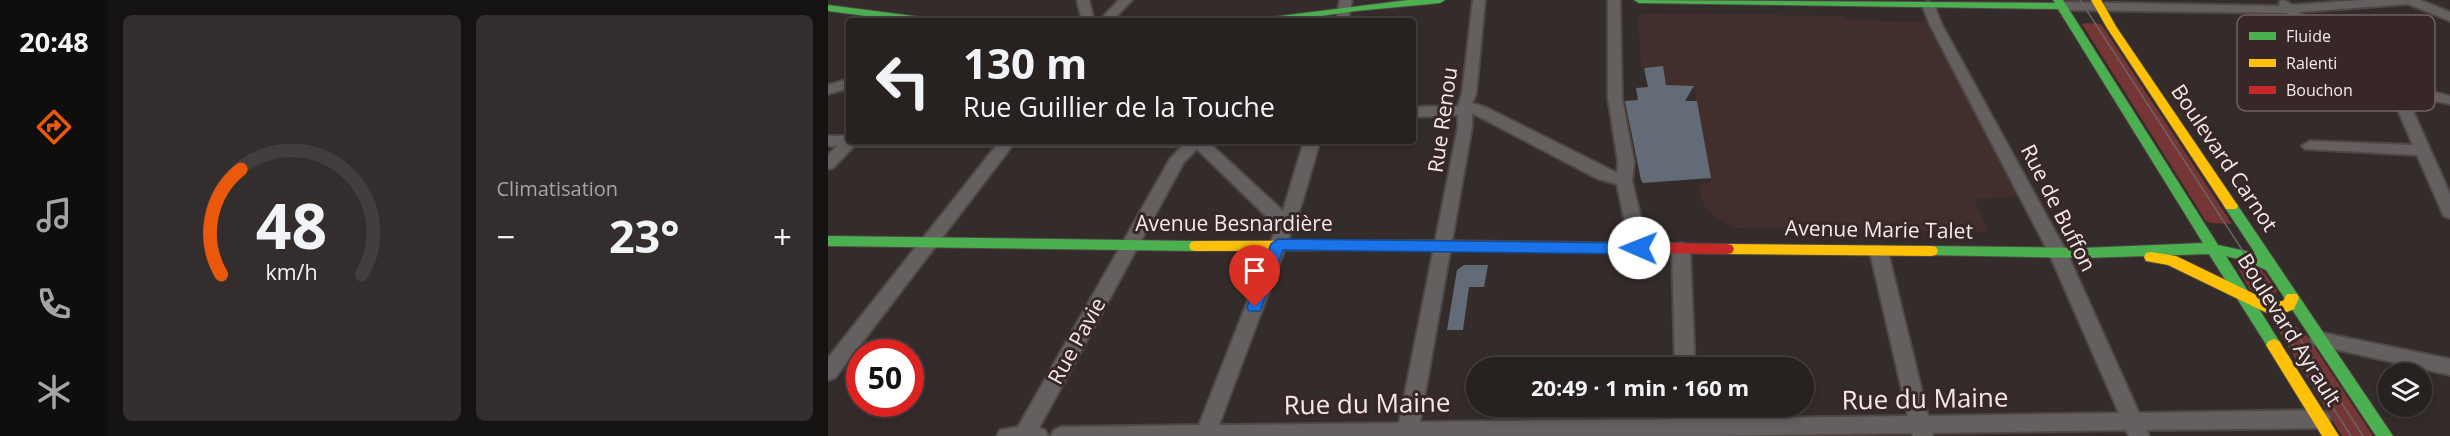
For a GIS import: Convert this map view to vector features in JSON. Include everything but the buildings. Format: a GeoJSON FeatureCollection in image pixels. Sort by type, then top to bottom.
{"type":"FeatureCollection","features":[{"type":"Feature","properties":{"kind":"main road"},"geometry":{"type":"LineString","coordinates":[[1286,18],[1440,0]]}},
{"type":"Feature","properties":{"kind":"main road"},"geometry":{"type":"LineString","coordinates":[[1639,0],[1928,5],[2060,3],[2212,246]]}},
{"type":"Feature","properties":{"kind":"main road","name":"Boulevard Carnot"},"geometry":{"type":"LineString","coordinates":[[2098,3],[2112,28],[2319,339]]}},
{"type":"Feature","properties":{"kind":"main road"},"geometry":{"type":"LineString","coordinates":[[828,8],[906,18]]}},
{"type":"Feature","properties":{"kind":"main road","name":"Avenue Besnardière"},"geometry":{"type":"LineString","coordinates":[[828,241],[1129,246],[1444,244],[1639,248]]}},
{"type":"Feature","properties":{"kind":"main road","name":"Avenue Marie Talet"},"geometry":{"type":"LineString","coordinates":[[1639,248],[2058,253],[2212,246],[2242,251],[2271,266]]}},
{"type":"Feature","properties":{"kind":"main road","name":"Boulevard Ayrault"},"geometry":{"type":"LineString","coordinates":[[2212,246],[2326,428]]}},
{"type":"Feature","properties":{"kind":"main road","name":"Avenue Marie Talet"},"geometry":{"type":"LineString","coordinates":[[2119,252],[2171,260],[2269,308],[2280,309],[2319,339]]}},
{"type":"Feature","properties":{"kind":"main road"},"geometry":{"type":"LineString","coordinates":[[2280,309],[2289,305],[2292,298]]}},
{"type":"Feature","properties":{"kind":"main road","name":"Boulevard Ayrault"},"geometry":{"type":"LineString","coordinates":[[2319,339],[2385,436]]}},
{"type":"Feature","properties":{"kind":"street"},"geometry":{"type":"LineString","coordinates":[[1083,0],[1087,18]]}},
{"type":"Feature","properties":{"kind":"street"},"geometry":{"type":"LineString","coordinates":[[1108,18],[1126,0]]}},
{"type":"Feature","properties":{"kind":"street","name":"Rue Renou"},"geometry":{"type":"LineString","coordinates":[[1407,433],[1465,127],[1465,107],[1469,93],[1479,0]]}},
{"type":"Feature","properties":{"kind":"street"},"geometry":{"type":"LineString","coordinates":[[1614,0],[1615,98],[1626,162],[1624,181],[1639,248]]}},
{"type":"Feature","properties":{"kind":"street"},"geometry":{"type":"LineString","coordinates":[[2060,3],[2284,5],[2411,0],[2450,17]]}},
{"type":"Feature","properties":{"kind":"street","name":"Rue de Buffon"},"geometry":{"type":"LineString","coordinates":[[1928,5],[1942,36],[2058,253],[2136,430]]}},
{"type":"Feature","properties":{"kind":"street"},"geometry":{"type":"LineString","coordinates":[[2284,5],[2296,15]]}},
{"type":"Feature","properties":{"kind":"street"},"geometry":{"type":"LineString","coordinates":[[828,90],[846,84]]}},
{"type":"Feature","properties":{"kind":"street"},"geometry":{"type":"LineString","coordinates":[[2435,97],[2450,100]]}},
{"type":"Feature","properties":{"kind":"street"},"geometry":{"type":"LineString","coordinates":[[1416,112],[1465,107],[1482,111],[1604,175],[1624,181]]}},
{"type":"Feature","properties":{"kind":"street"},"geometry":{"type":"LineString","coordinates":[[2405,111],[2450,212]]}},
{"type":"Feature","properties":{"kind":"street"},"geometry":{"type":"LineString","coordinates":[[828,141],[846,141]]}},
{"type":"Feature","properties":{"kind":"street"},"geometry":{"type":"LineString","coordinates":[[828,164],[847,144]]}},
{"type":"Feature","properties":{"kind":"street"},"geometry":{"type":"LineString","coordinates":[[828,372],[1005,144]]}},
{"type":"Feature","properties":{"kind":"street","name":"Rue Pavie"},"geometry":{"type":"LineString","coordinates":[[1024,436],[1178,159],[1194,144]]}},
{"type":"Feature","properties":{"kind":"street"},"geometry":{"type":"LineString","coordinates":[[1200,144],[1274,214],[1287,218]]}},
{"type":"Feature","properties":{"kind":"street"},"geometry":{"type":"LineString","coordinates":[[1206,434],[1298,193],[1311,144]]}},
{"type":"Feature","properties":{"kind":"street"},"geometry":{"type":"LineString","coordinates":[[2310,146],[2421,150]]}},
{"type":"Feature","properties":{"kind":"street"},"geometry":{"type":"LineString","coordinates":[[1681,249],[1685,357]]}},
{"type":"Feature","properties":{"kind":"street"},"geometry":{"type":"LineString","coordinates":[[1879,252],[1922,431]]}},
{"type":"Feature","properties":{"kind":"street"},"geometry":{"type":"LineString","coordinates":[[2319,339],[2450,367]]}},
{"type":"Feature","properties":{"kind":"street","name":"Rue du Maine"},"geometry":{"type":"LineString","coordinates":[[1061,436],[1407,433],[1688,423],[1922,431],[2326,428]]}},
{"type":"Feature","properties":{"kind":"street"},"geometry":{"type":"LineString","coordinates":[[1007,436],[1038,436]]}},
{"type":"Feature","properties":{"kind":"shaded area"},"geometry":{"type":"Polygon","coordinates":[[[1646,13],[1844,16],[1845,20],[1926,22],[2019,197],[1974,199],[1989,232],[1733,228],[1707,211],[1699,192],[1702,184],[1711,182],[1694,87],[1667,86],[1662,66],[1641,67],[1638,16],[1646,13]]]}},
{"type":"Feature","properties":{"kind":"shaded area"},"geometry":{"type":"Polygon","coordinates":[[[2082,24],[2101,24],[2232,224],[2206,221],[2082,24]]]}},
{"type":"Feature","properties":{"kind":"shaded area"},"geometry":{"type":"Polygon","coordinates":[[[2231,254],[2262,270],[2277,290],[2275,295],[2269,298],[2249,289],[2231,254]]]}},
{"type":"Feature","properties":{"kind":"shaded area"},"geometry":{"type":"Polygon","coordinates":[[[2271,315],[2297,327],[2300,333],[2305,333],[2373,436],[2342,436],[2271,315]]]}},
{"type":"Feature","properties":{"kind":"tram line"},"geometry":{"type":"LineString","coordinates":[[2080,0],[2363,436]]}},
{"type":"Feature","properties":{"kind":"tram line"},"geometry":{"type":"LineString","coordinates":[[2289,339],[2351,436]]}},
{"type":"Feature","properties":{"kind":"traffic: fast"},"geometry":{"type":"LineString","coordinates":[[1285,18],[1440,0]]}},
{"type":"Feature","properties":{"kind":"traffic: fast"},"geometry":{"type":"LineString","coordinates":[[1639,0],[2062,6]]}},
{"type":"Feature","properties":{"kind":"traffic: fast"},"geometry":{"type":"LineString","coordinates":[[2058,0],[2274,345]]}},
{"type":"Feature","properties":{"kind":"traffic: fast"},"geometry":{"type":"LineString","coordinates":[[828,8],[906,18]]}},
{"type":"Feature","properties":{"kind":"traffic: fast"},"geometry":{"type":"LineString","coordinates":[[2231,206],[2385,436]]}},
{"type":"Feature","properties":{"kind":"traffic: fast"},"geometry":{"type":"LineString","coordinates":[[828,241],[1196,246]]}},
{"type":"Feature","properties":{"kind":"traffic: fast"},"geometry":{"type":"LineString","coordinates":[[1931,251],[2083,253],[2210,248],[2230,251],[2271,266]]}},
{"type":"Feature","properties":{"kind":"traffic: slow"},"geometry":{"type":"LineString","coordinates":[[2096,0],[2112,28],[2231,206]]}},
{"type":"Feature","properties":{"kind":"traffic: slow"},"geometry":{"type":"LineString","coordinates":[[1196,246],[1437,245]]}},
{"type":"Feature","properties":{"kind":"traffic: slow"},"geometry":{"type":"LineString","coordinates":[[1727,249],[1931,251]]}},
{"type":"Feature","properties":{"kind":"traffic: slow"},"geometry":{"type":"LineString","coordinates":[[2151,257],[2171,260],[2269,308],[2280,309],[2289,305],[2292,298]]}},
{"type":"Feature","properties":{"kind":"traffic: slow"},"geometry":{"type":"LineString","coordinates":[[2274,345],[2331,436]]}},
{"type":"Feature","properties":{"kind":"traffic: jam"},"geometry":{"type":"LineString","coordinates":[[1437,245],[1727,249]]}},
{"type":"Feature","properties":{"kind":"route"},"geometry":{"type":"LineString","coordinates":[[1255,307],[1278,244],[1444,244],[1639,248]]}}]}
